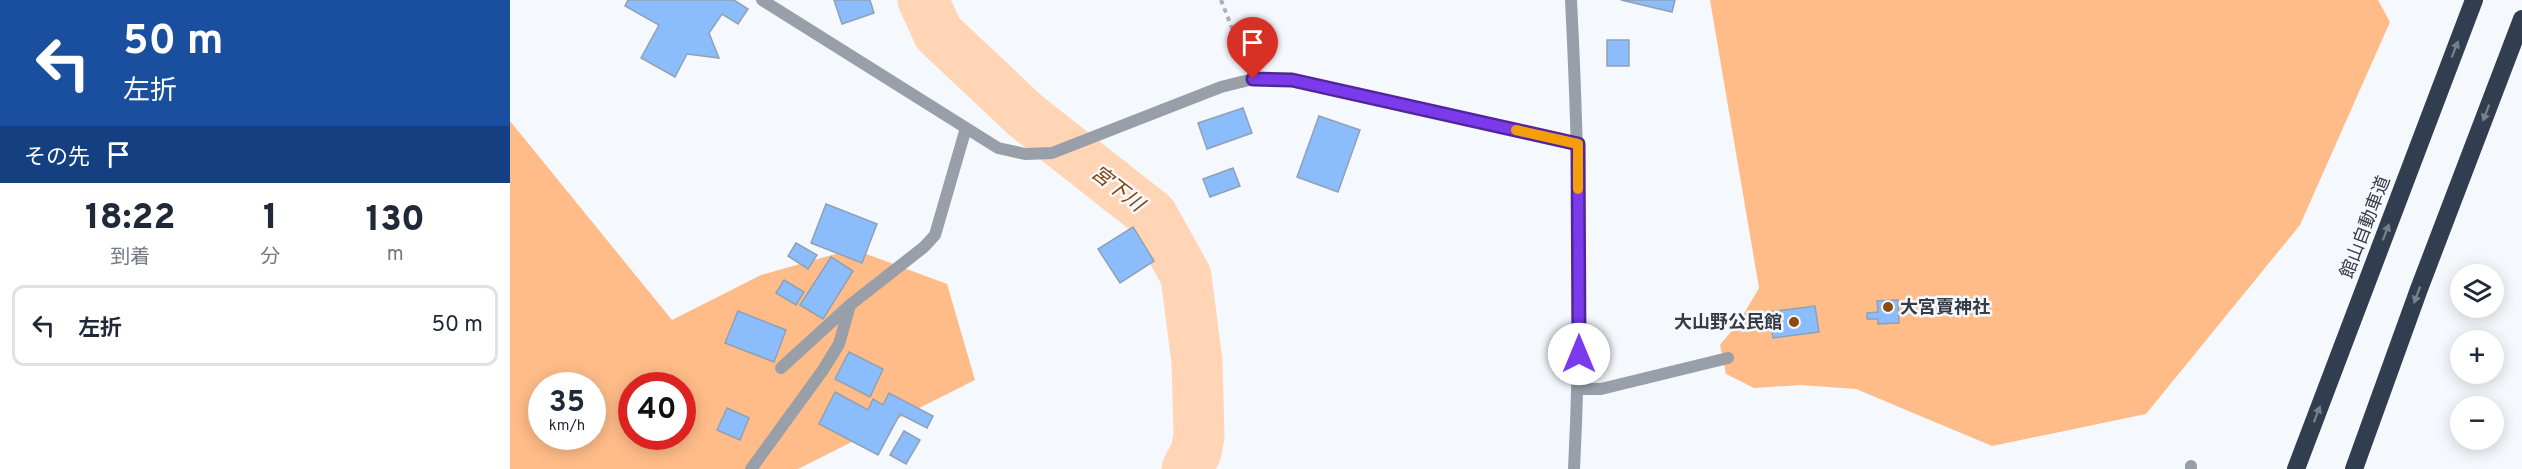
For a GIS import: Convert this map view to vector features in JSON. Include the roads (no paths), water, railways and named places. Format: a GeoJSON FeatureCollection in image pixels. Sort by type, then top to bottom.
{"type":"FeatureCollection","features":[{"type":"Feature","properties":{"kind":"highway","name":"館山自動車道"},"geometry":{"type":"LineString","coordinates":[[2296,469],[2474,0]]}},
{"type":"Feature","properties":{"kind":"highway"},"geometry":{"type":"LineString","coordinates":[[2354,469],[2419,289],[2522,19]]}},
{"type":"Feature","properties":{"kind":"street"},"geometry":{"type":"LineString","coordinates":[[762,0],[998,148],[1025,154],[1052,153],[1221,87],[1253,79],[1292,80],[1578,144]]}},
{"type":"Feature","properties":{"kind":"street"},"geometry":{"type":"LineString","coordinates":[[1571,0],[1578,144],[1578,389],[1574,469]]}},
{"type":"Feature","properties":{"kind":"street"},"geometry":{"type":"LineString","coordinates":[[781,368],[850,305],[924,247],[935,235],[966,128]]}},
{"type":"Feature","properties":{"kind":"street"},"geometry":{"type":"LineString","coordinates":[[751,469],[823,370],[839,344],[850,305]]}},
{"type":"Feature","properties":{"kind":"street"},"geometry":{"type":"LineString","coordinates":[[1578,389],[1601,389],[1728,358]]}},
{"type":"Feature","properties":{"kind":"waterway","name":"宮下川"},"geometry":{"type":"LineString","coordinates":[[923,0],[938,33],[1025,115],[1152,215],[1186,276],[1197,362],[1199,436],[1196,452],[1187,469]]}},
{"type":"Feature","properties":{"kind":"place","name":"大宮賣神社"},"geometry":{"type":"Point","coordinates":[1888,307]}},
{"type":"Feature","properties":{"kind":"place","name":"大山野公民館"},"geometry":{"type":"Point","coordinates":[1794,322]}}]}
